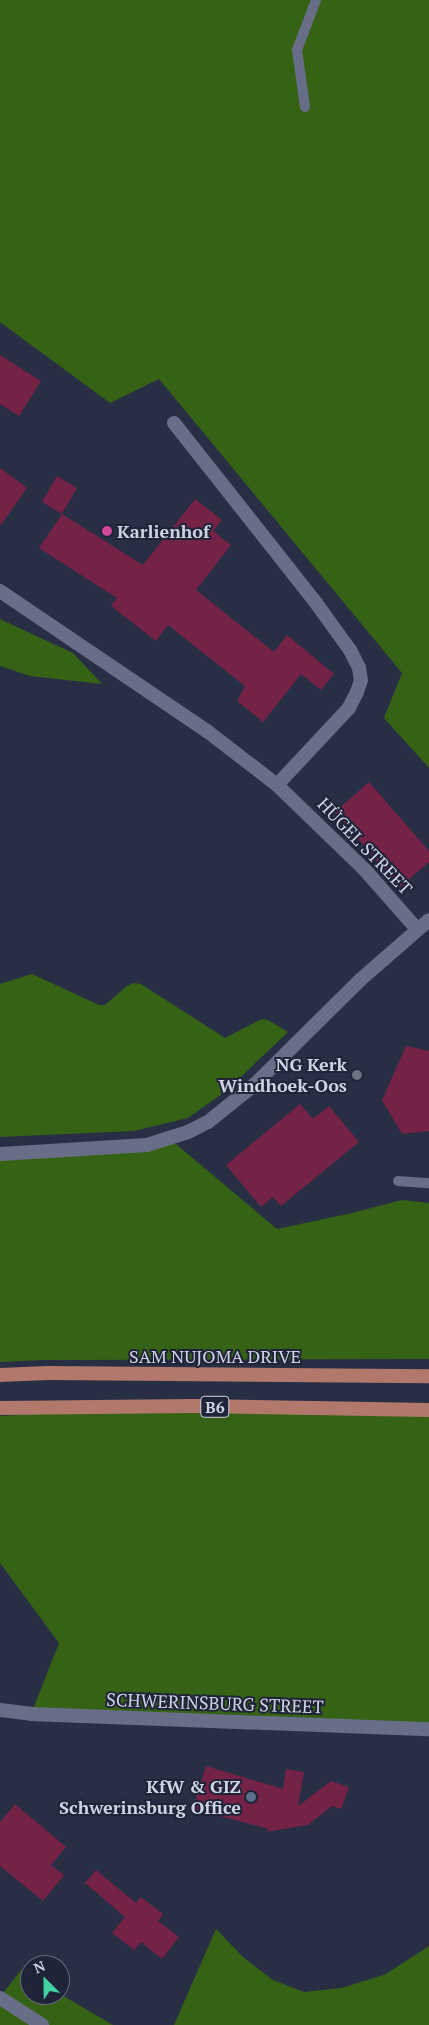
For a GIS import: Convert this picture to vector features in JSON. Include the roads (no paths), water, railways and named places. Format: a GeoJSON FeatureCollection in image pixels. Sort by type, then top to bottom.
{"type":"FeatureCollection","features":[{"type":"Feature","properties":{"kind":"highway","name":"SAM NUJOMA DRIVE"},"geometry":{"type":"LineString","coordinates":[[0,1375],[48,1373],[429,1376]]}},
{"type":"Feature","properties":{"kind":"highway","name":"B6"},"geometry":{"type":"LineString","coordinates":[[0,1408],[194,1406],[429,1410]]}},
{"type":"Feature","properties":{"kind":"street"},"geometry":{"type":"LineString","coordinates":[[174,423],[316,603],[350,650],[359,668],[358,692],[349,708],[278,785]]}},
{"type":"Feature","properties":{"kind":"street","name":"HÜGEL STREET"},"geometry":{"type":"LineString","coordinates":[[0,591],[208,732],[278,785],[365,870],[417,929]]}},
{"type":"Feature","properties":{"kind":"street"},"geometry":{"type":"LineString","coordinates":[[0,1154],[147,1145],[188,1132],[208,1122],[254,1085],[360,980],[429,920]]}},
{"type":"Feature","properties":{"kind":"street","name":"SCHWERINSBURG STREET"},"geometry":{"type":"LineString","coordinates":[[0,1710],[31,1714],[429,1729]]}},
{"type":"Feature","properties":{"kind":"street"},"geometry":{"type":"LineString","coordinates":[[0,1998],[42,2025]]}},
{"type":"Feature","properties":{"kind":"lane"},"geometry":{"type":"LineString","coordinates":[[305,106],[297,50],[316,0]]}},
{"type":"Feature","properties":{"kind":"lane"},"geometry":{"type":"LineString","coordinates":[[398,1181],[429,1183]]}},
{"type":"Feature","properties":{"kind":"place","name":"Karlienhof"},"geometry":{"type":"Point","coordinates":[107,531]}},
{"type":"Feature","properties":{"kind":"place","name":"NG Kerk Windhoek-Oos"},"geometry":{"type":"Point","coordinates":[357,1075]}},
{"type":"Feature","properties":{"kind":"place","name":"KfW & GIZ Schwerinsburg Office"},"geometry":{"type":"Point","coordinates":[251,1797]}}]}
